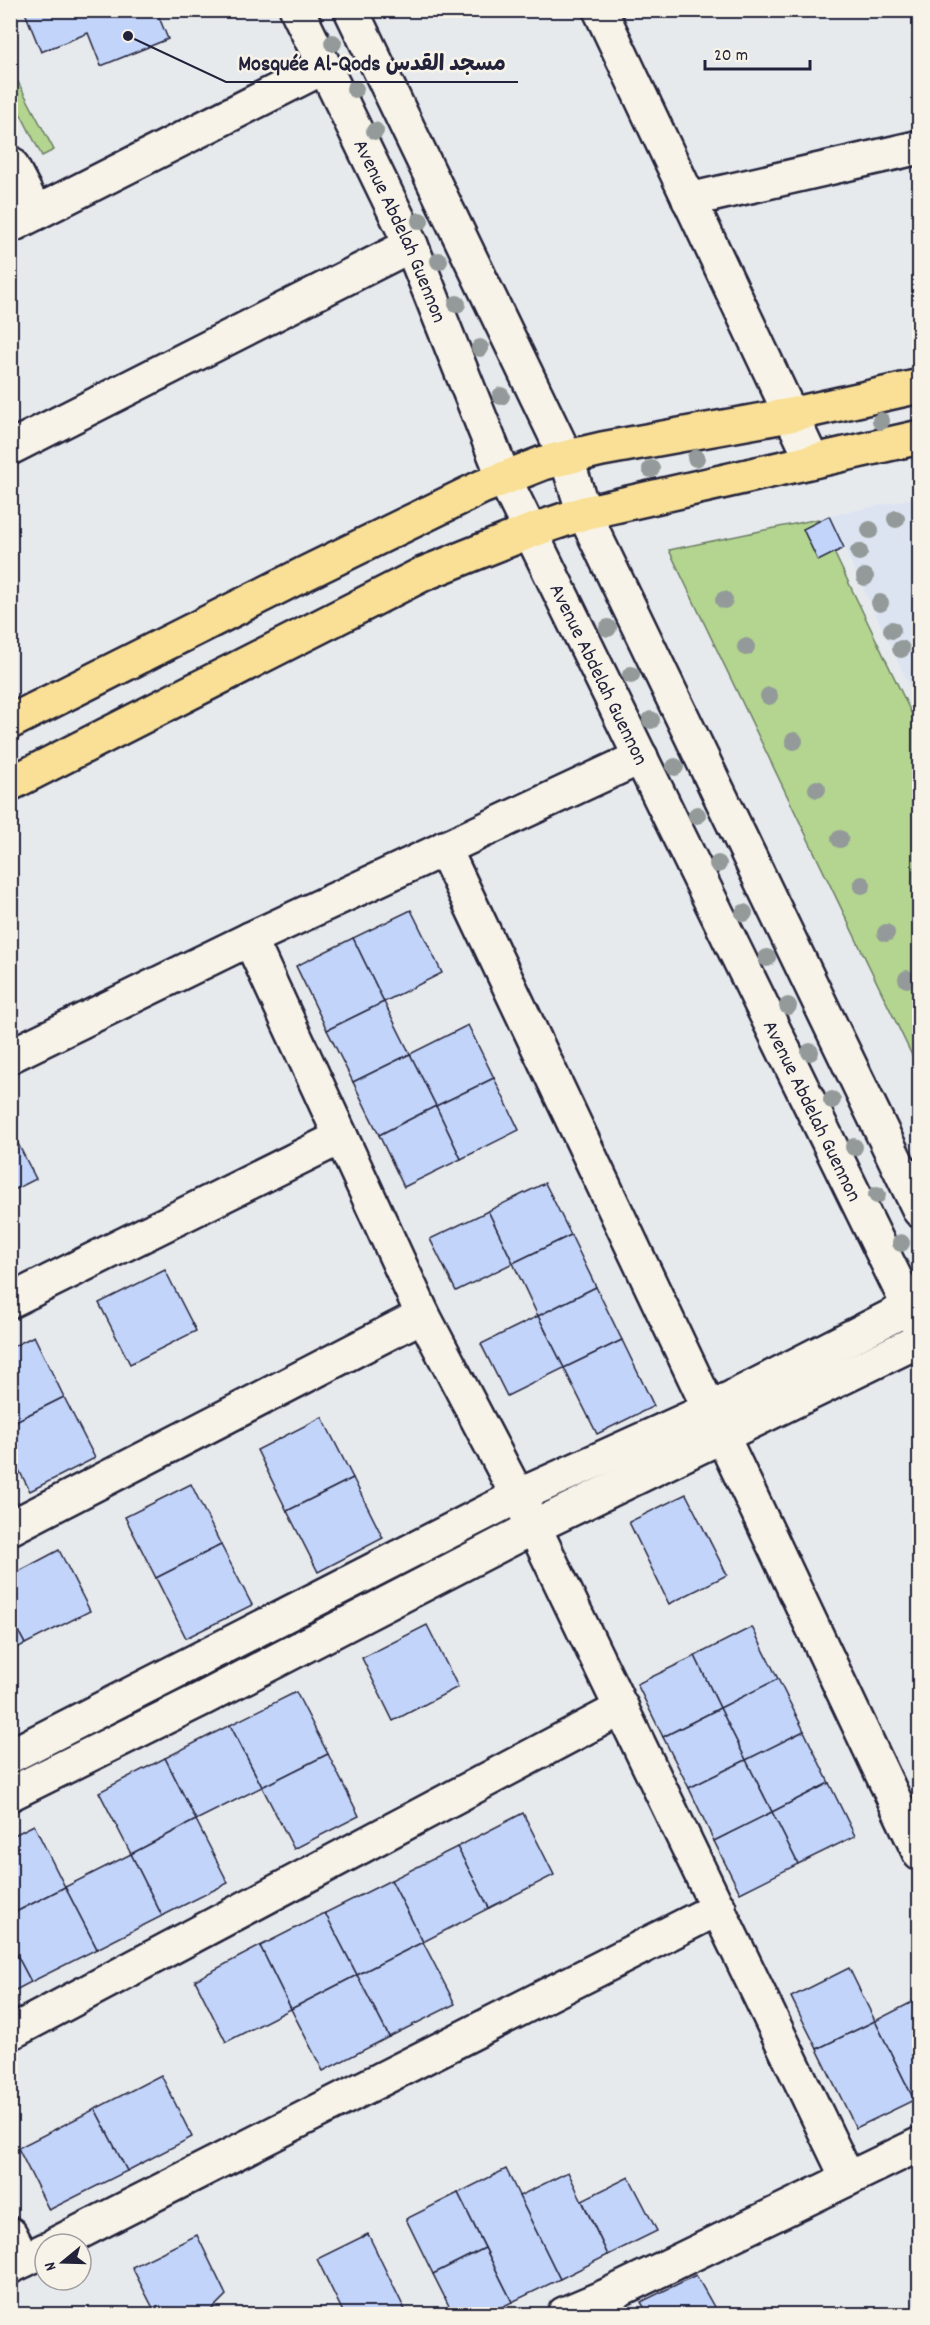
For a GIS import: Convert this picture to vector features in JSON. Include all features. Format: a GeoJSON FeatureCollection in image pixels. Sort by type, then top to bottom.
{"type":"FeatureCollection","features":[{"type":"Feature","properties":{"kind":"main road"},"geometry":{"type":"LineString","coordinates":[[10,722],[318,567],[504,478],[543,463],[790,415],[920,386]]}},
{"type":"Feature","properties":{"kind":"main road"},"geometry":{"type":"LineString","coordinates":[[10,784],[423,573],[531,531],[584,513],[920,437]]}},
{"type":"Feature","properties":{"kind":"street","name":"Avenue Abdelah Guennon"},"geometry":{"type":"LineString","coordinates":[[297,10],[411,245],[504,478],[914,1318]]}},
{"type":"Feature","properties":{"kind":"street"},"geometry":{"type":"LineString","coordinates":[[351,10],[566,458],[584,513],[920,1211]]}},
{"type":"Feature","properties":{"kind":"street"},"geometry":{"type":"LineString","coordinates":[[600,10],[812,460]]}},
{"type":"Feature","properties":{"kind":"street"},"geometry":{"type":"LineString","coordinates":[[10,164],[23,219],[324,67]]}},
{"type":"Feature","properties":{"kind":"street"},"geometry":{"type":"LineString","coordinates":[[689,200],[920,147]]}},
{"type":"Feature","properties":{"kind":"street"},"geometry":{"type":"LineString","coordinates":[[10,448],[411,245]]}},
{"type":"Feature","properties":{"kind":"street"},"geometry":{"type":"LineString","coordinates":[[10,1056],[250,939],[641,757]]}},
{"type":"Feature","properties":{"kind":"street"},"geometry":{"type":"LineString","coordinates":[[444,848],[920,1854]]}},
{"type":"Feature","properties":{"kind":"street"},"geometry":{"type":"LineString","coordinates":[[250,939],[423,1315],[534,1527],[848,2179]]}},
{"type":"Feature","properties":{"kind":"street"},"geometry":{"type":"LineString","coordinates":[[10,1300],[340,1137]]}},
{"type":"Feature","properties":{"kind":"street"},"geometry":{"type":"LineString","coordinates":[[10,1528],[423,1315]]}},
{"type":"Feature","properties":{"kind":"street"},"geometry":{"type":"LineString","coordinates":[[10,1794],[204,1698],[534,1527],[715,1423],[914,1318]]}},
{"type":"Feature","properties":{"kind":"street"},"geometry":{"type":"LineString","coordinates":[[10,1756],[518,1496],[715,1423],[920,1340]]}},
{"type":"Feature","properties":{"kind":"street"},"geometry":{"type":"LineString","coordinates":[[187,1666],[204,1698]]}},
{"type":"Feature","properties":{"kind":"street"},"geometry":{"type":"LineString","coordinates":[[10,2033],[622,1708]]}},
{"type":"Feature","properties":{"kind":"street"},"geometry":{"type":"LineString","coordinates":[[80,2232],[719,1908]]}},
{"type":"Feature","properties":{"kind":"street"},"geometry":{"type":"LineString","coordinates":[[564,2314],[608,2306],[848,2179],[920,2144]]}},
{"type":"Feature","properties":{"kind":"shaded area"},"geometry":{"type":"Polygon","coordinates":[[[919,497],[919,706],[829,516],[919,497]]]}},
{"type":"Feature","properties":{"kind":"green space"},"geometry":{"type":"Polygon","coordinates":[[[10,67],[54,150],[42,156],[11,95],[10,67]]]}},
{"type":"Feature","properties":{"kind":"green space"},"geometry":{"type":"Polygon","coordinates":[[[818,519],[919,729],[919,1070],[669,550],[818,519]]]}},
{"type":"Feature","properties":{"kind":"building"},"geometry":{"type":"Polygon","coordinates":[[[24,10],[156,10],[168,39],[101,66],[88,33],[41,52],[24,10]]]}},
{"type":"Feature","properties":{"kind":"building"},"geometry":{"type":"Polygon","coordinates":[[[829,516],[844,548],[818,561],[803,529],[829,516]]]}},
{"type":"Feature","properties":{"kind":"building"},"geometry":{"type":"Polygon","coordinates":[[[411,910],[442,973],[384,1002],[353,938],[411,910]]]}},
{"type":"Feature","properties":{"kind":"building"},"geometry":{"type":"Polygon","coordinates":[[[353,938],[384,1002],[327,1030],[296,966],[353,938]]]}},
{"type":"Feature","properties":{"kind":"building"},"geometry":{"type":"Polygon","coordinates":[[[384,1002],[410,1054],[353,1082],[327,1030],[384,1002]]]}},
{"type":"Feature","properties":{"kind":"building"},"geometry":{"type":"Polygon","coordinates":[[[468,1025],[494,1078],[436,1106],[410,1054],[468,1025]]]}},
{"type":"Feature","properties":{"kind":"building"},"geometry":{"type":"Polygon","coordinates":[[[410,1054],[436,1106],[379,1135],[353,1082],[410,1054]]]}},
{"type":"Feature","properties":{"kind":"building"},"geometry":{"type":"Polygon","coordinates":[[[494,1078],[519,1130],[461,1159],[436,1106],[494,1078]]]}},
{"type":"Feature","properties":{"kind":"building"},"geometry":{"type":"Polygon","coordinates":[[[436,1106],[461,1159],[404,1187],[379,1135],[436,1106]]]}},
{"type":"Feature","properties":{"kind":"building"},"geometry":{"type":"Polygon","coordinates":[[[10,1128],[36,1179],[10,1192],[10,1128]]]}},
{"type":"Feature","properties":{"kind":"building"},"geometry":{"type":"Polygon","coordinates":[[[545,1183],[571,1235],[513,1263],[488,1211],[545,1183]]]}},
{"type":"Feature","properties":{"kind":"building"},"geometry":{"type":"Polygon","coordinates":[[[488,1211],[513,1263],[456,1291],[430,1239],[488,1211]]]}},
{"type":"Feature","properties":{"kind":"building"},"geometry":{"type":"Polygon","coordinates":[[[571,1235],[596,1287],[538,1316],[513,1263],[571,1235]]]}},
{"type":"Feature","properties":{"kind":"building"},"geometry":{"type":"Polygon","coordinates":[[[165,1270],[196,1331],[130,1364],[99,1303],[165,1270]]]}},
{"type":"Feature","properties":{"kind":"building"},"geometry":{"type":"Polygon","coordinates":[[[596,1287],[622,1340],[564,1368],[538,1316],[596,1287]]]}},
{"type":"Feature","properties":{"kind":"building"},"geometry":{"type":"Polygon","coordinates":[[[538,1316],[564,1368],[507,1396],[481,1344],[538,1316]]]}},
{"type":"Feature","properties":{"kind":"building"},"geometry":{"type":"Polygon","coordinates":[[[34,1336],[64,1397],[10,1424],[10,1348],[34,1336]]]}},
{"type":"Feature","properties":{"kind":"building"},"geometry":{"type":"Polygon","coordinates":[[[622,1340],[654,1406],[597,1434],[564,1368],[622,1340]]]}},
{"type":"Feature","properties":{"kind":"building"},"geometry":{"type":"Polygon","coordinates":[[[64,1397],[95,1458],[30,1491],[10,1453],[10,1424],[64,1397]]]}},
{"type":"Feature","properties":{"kind":"building"},"geometry":{"type":"Polygon","coordinates":[[[322,1417],[353,1478],[287,1511],[257,1450],[322,1417]]]}},
{"type":"Feature","properties":{"kind":"building"},"geometry":{"type":"Polygon","coordinates":[[[353,1478],[383,1538],[318,1572],[287,1511],[353,1478]]]}},
{"type":"Feature","properties":{"kind":"building"},"geometry":{"type":"Polygon","coordinates":[[[191,1484],[221,1545],[156,1578],[125,1517],[191,1484]]]}},
{"type":"Feature","properties":{"kind":"building"},"geometry":{"type":"Polygon","coordinates":[[[686,1494],[727,1575],[669,1604],[629,1522],[686,1494]]]}},
{"type":"Feature","properties":{"kind":"building"},"geometry":{"type":"Polygon","coordinates":[[[221,1545],[252,1605],[186,1638],[156,1578],[221,1545]]]}},
{"type":"Feature","properties":{"kind":"building"},"geometry":{"type":"Polygon","coordinates":[[[59,1550],[90,1611],[25,1644],[10,1616],[10,1576],[59,1550]]]}},
{"type":"Feature","properties":{"kind":"building"},"geometry":{"type":"Polygon","coordinates":[[[10,1616],[25,1644],[10,1651],[10,1616]]]}},
{"type":"Feature","properties":{"kind":"building"},"geometry":{"type":"Polygon","coordinates":[[[427,1625],[458,1687],[393,1721],[362,1658],[427,1625]]]}},
{"type":"Feature","properties":{"kind":"building"},"geometry":{"type":"Polygon","coordinates":[[[752,1627],[778,1679],[720,1708],[695,1656],[752,1627]]]}},
{"type":"Feature","properties":{"kind":"building"},"geometry":{"type":"Polygon","coordinates":[[[695,1656],[720,1708],[663,1737],[637,1684],[695,1656]]]}},
{"type":"Feature","properties":{"kind":"building"},"geometry":{"type":"Polygon","coordinates":[[[778,1679],[804,1731],[746,1760],[720,1708],[778,1679]]]}},
{"type":"Feature","properties":{"kind":"building"},"geometry":{"type":"Polygon","coordinates":[[[296,1692],[328,1754],[262,1787],[230,1725],[296,1692]]]}},
{"type":"Feature","properties":{"kind":"building"},"geometry":{"type":"Polygon","coordinates":[[[720,1708],[746,1760],[689,1788],[663,1737],[720,1708]]]}},
{"type":"Feature","properties":{"kind":"building"},"geometry":{"type":"Polygon","coordinates":[[[230,1725],[262,1787],[196,1820],[165,1758],[230,1725]]]}},
{"type":"Feature","properties":{"kind":"building"},"geometry":{"type":"Polygon","coordinates":[[[804,1731],[829,1783],[772,1812],[746,1760],[804,1731]]]}},
{"type":"Feature","properties":{"kind":"building"},"geometry":{"type":"Polygon","coordinates":[[[328,1754],[359,1816],[294,1849],[262,1787],[328,1754]]]}},
{"type":"Feature","properties":{"kind":"building"},"geometry":{"type":"Polygon","coordinates":[[[165,1758],[196,1820],[131,1854],[99,1792],[165,1758]]]}},
{"type":"Feature","properties":{"kind":"building"},"geometry":{"type":"Polygon","coordinates":[[[746,1760],[772,1812],[714,1841],[689,1788],[746,1760]]]}},
{"type":"Feature","properties":{"kind":"building"},"geometry":{"type":"Polygon","coordinates":[[[829,1783],[855,1836],[798,1864],[772,1812],[829,1783]]]}},
{"type":"Feature","properties":{"kind":"building"},"geometry":{"type":"Polygon","coordinates":[[[772,1812],[798,1864],[740,1893],[714,1841],[772,1812]]]}},
{"type":"Feature","properties":{"kind":"building"},"geometry":{"type":"Polygon","coordinates":[[[523,1813],[554,1875],[489,1908],[457,1847],[523,1813]]]}},
{"type":"Feature","properties":{"kind":"building"},"geometry":{"type":"Polygon","coordinates":[[[196,1820],[228,1883],[162,1916],[131,1854],[196,1820]]]}},
{"type":"Feature","properties":{"kind":"building"},"geometry":{"type":"Polygon","coordinates":[[[34,1825],[65,1887],[10,1915],[10,1837],[34,1825]]]}},
{"type":"Feature","properties":{"kind":"building"},"geometry":{"type":"Polygon","coordinates":[[[457,1847],[489,1908],[423,1942],[391,1880],[457,1847]]]}},
{"type":"Feature","properties":{"kind":"building"},"geometry":{"type":"Polygon","coordinates":[[[131,1854],[162,1916],[97,1949],[65,1887],[131,1854]]]}},
{"type":"Feature","properties":{"kind":"building"},"geometry":{"type":"Polygon","coordinates":[[[391,1880],[423,1942],[357,1975],[325,1913],[391,1880]]]}},
{"type":"Feature","properties":{"kind":"building"},"geometry":{"type":"Polygon","coordinates":[[[65,1887],[97,1949],[31,1982],[10,1942],[10,1915],[65,1887]]]}},
{"type":"Feature","properties":{"kind":"building"},"geometry":{"type":"Polygon","coordinates":[[[325,1913],[357,1975],[291,2009],[260,1946],[325,1913]]]}},
{"type":"Feature","properties":{"kind":"building"},"geometry":{"type":"Polygon","coordinates":[[[10,1942],[31,1982],[10,1993],[10,1942]]]}},
{"type":"Feature","properties":{"kind":"building"},"geometry":{"type":"Polygon","coordinates":[[[423,1942],[455,2004],[389,2037],[357,1975],[423,1942]]]}},
{"type":"Feature","properties":{"kind":"building"},"geometry":{"type":"Polygon","coordinates":[[[260,1946],[291,2009],[226,2042],[195,1980],[260,1946]]]}},
{"type":"Feature","properties":{"kind":"building"},"geometry":{"type":"Polygon","coordinates":[[[849,1968],[875,2021],[817,2049],[791,1997],[849,1968]]]}},
{"type":"Feature","properties":{"kind":"building"},"geometry":{"type":"Polygon","coordinates":[[[357,1975],[389,2037],[323,2071],[291,2009],[357,1975]]]}},
{"type":"Feature","properties":{"kind":"building"},"geometry":{"type":"Polygon","coordinates":[[[920,1998],[920,2097],[914,2100],[875,2021],[920,1998]]]}},
{"type":"Feature","properties":{"kind":"building"},"geometry":{"type":"Polygon","coordinates":[[[875,2021],[914,2100],[856,2128],[817,2049],[875,2021]]]}},
{"type":"Feature","properties":{"kind":"building"},"geometry":{"type":"Polygon","coordinates":[[[161,2075],[192,2137],[127,2171],[95,2109],[161,2075]]]}},
{"type":"Feature","properties":{"kind":"building"},"geometry":{"type":"Polygon","coordinates":[[[95,2109],[127,2171],[49,2210],[18,2148],[95,2109]]]}},
{"type":"Feature","properties":{"kind":"building"},"geometry":{"type":"Polygon","coordinates":[[[506,2169],[560,2279],[512,2302],[458,2193],[506,2169]]]}},
{"type":"Feature","properties":{"kind":"building"},"geometry":{"type":"Polygon","coordinates":[[[568,2172],[608,2255],[560,2279],[519,2196],[568,2172]]]}},
{"type":"Feature","properties":{"kind":"building"},"geometry":{"type":"Polygon","coordinates":[[[629,2177],[657,2231],[608,2255],[582,2200],[629,2177]]]}},
{"type":"Feature","properties":{"kind":"building"},"geometry":{"type":"Polygon","coordinates":[[[458,2193],[485,2248],[433,2274],[406,2219],[458,2193]]]}},
{"type":"Feature","properties":{"kind":"building"},"geometry":{"type":"Polygon","coordinates":[[[368,2234],[407,2314],[344,2314],[317,2259],[368,2234]]]}},
{"type":"Feature","properties":{"kind":"building"},"geometry":{"type":"Polygon","coordinates":[[[197,2235],[226,2295],[207,2314],[156,2314],[132,2267],[197,2235]]]}},
{"type":"Feature","properties":{"kind":"building"},"geometry":{"type":"Polygon","coordinates":[[[485,2248],[512,2302],[488,2314],[453,2314],[433,2274],[485,2248]]]}},
{"type":"Feature","properties":{"kind":"building"},"geometry":{"type":"Polygon","coordinates":[[[696,2275],[718,2314],[648,2314],[641,2302],[696,2275]]]}},
{"type":"Feature","properties":{"kind":"place","name":"Mosquée Al-Qods مسجد القدس"},"geometry":{"type":"Point","coordinates":[128,36]}}]}
